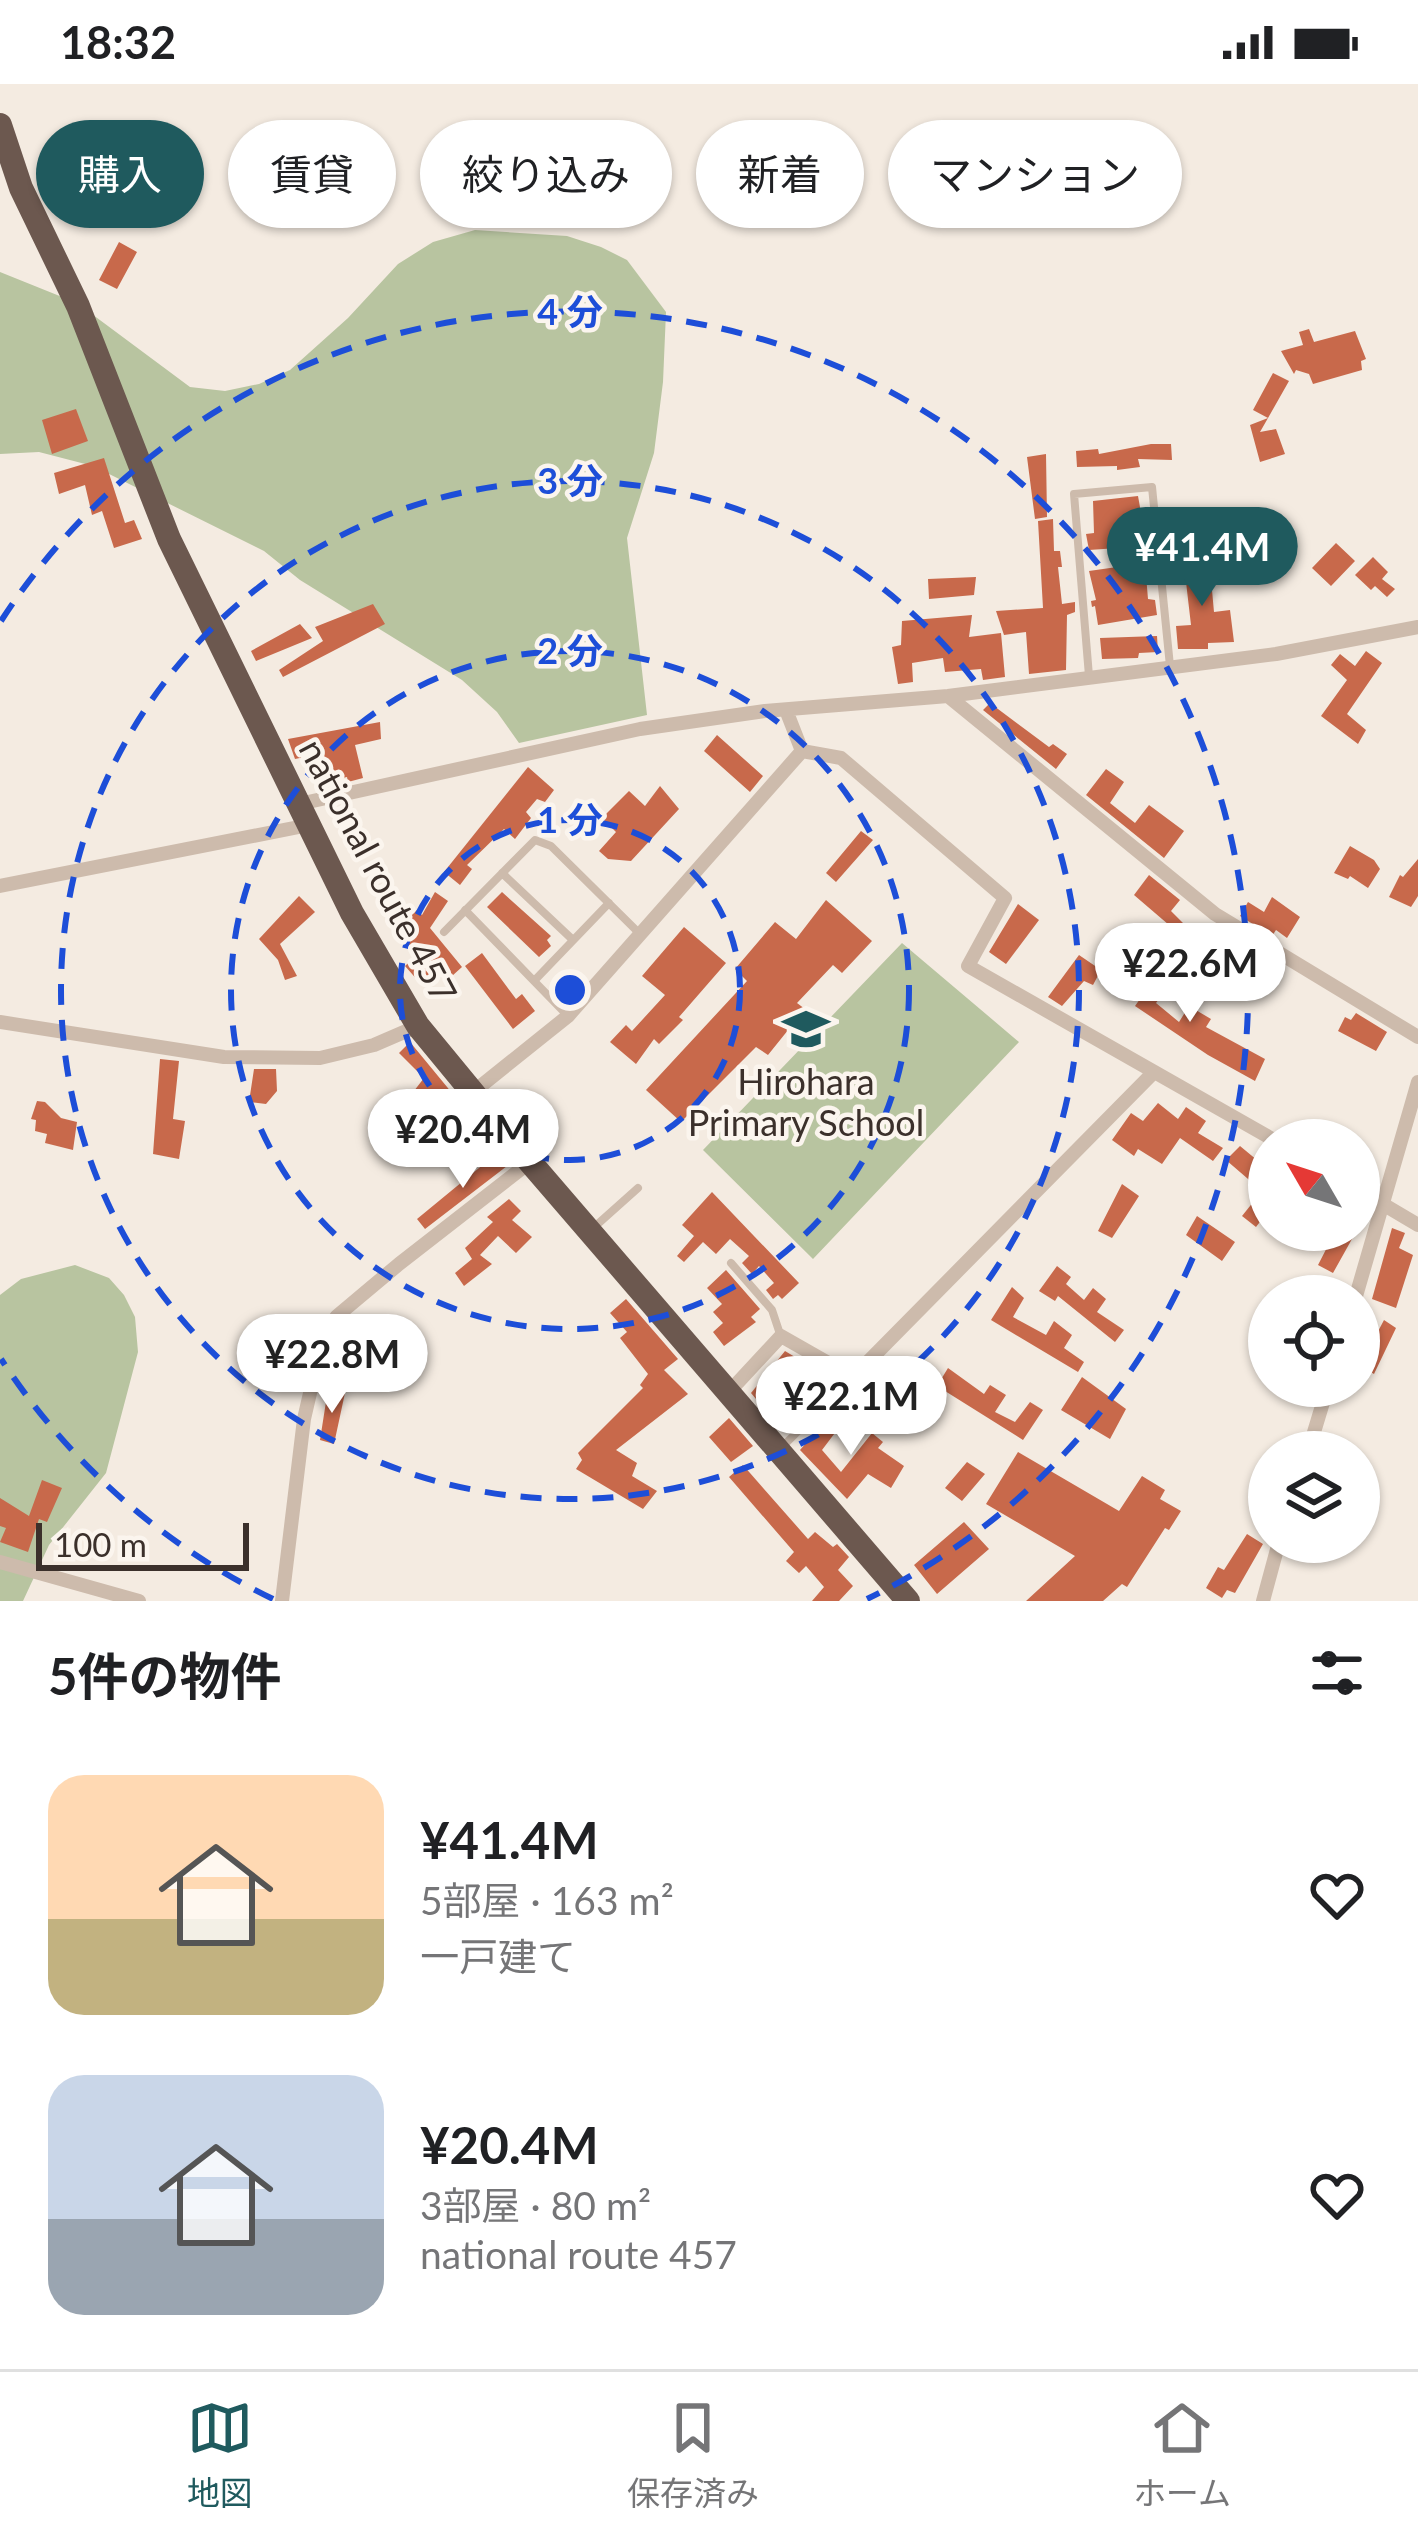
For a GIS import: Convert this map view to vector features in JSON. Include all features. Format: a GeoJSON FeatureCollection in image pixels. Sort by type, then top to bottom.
{"type":"FeatureCollection","features":[{"type":"Feature","properties":{"kind":"highway","name":"national route 457"},"geometry":{"type":"LineString","coordinates":[[0,124],[21,188],[78,306],[169,539],[352,913],[418,1026],[908,1601]]}},
{"type":"Feature","properties":{"kind":"street"},"geometry":{"type":"LineString","coordinates":[[0,886],[640,729],[1171,668],[1276,654],[1418,626]]}},
{"type":"Feature","properties":{"kind":"street"},"geometry":{"type":"LineString","coordinates":[[948,696],[1215,914],[1418,1036]]}},
{"type":"Feature","properties":{"kind":"street"},"geometry":{"type":"LineString","coordinates":[[786,710],[802,751]]}},
{"type":"Feature","properties":{"kind":"street"},"geometry":{"type":"LineString","coordinates":[[472,1093],[568,1016],[802,751]]}},
{"type":"Feature","properties":{"kind":"street"},"geometry":{"type":"LineString","coordinates":[[802,751],[841,758],[1005,898],[968,966],[1248,1125]]}},
{"type":"Feature","properties":{"kind":"street"},"geometry":{"type":"LineString","coordinates":[[0,1022],[224,1058],[320,1058],[374,1045],[418,1026]]}},
{"type":"Feature","properties":{"kind":"street"},"geometry":{"type":"LineString","coordinates":[[729,1393],[781,1336],[853,1377],[1154,1072]]}},
{"type":"Feature","properties":{"kind":"street"},"geometry":{"type":"LineString","coordinates":[[1362,1275],[1418,1082]]}},
{"type":"Feature","properties":{"kind":"street"},"geometry":{"type":"LineString","coordinates":[[282,1601],[304,1419],[322,1337],[337,1316],[383,1277],[530,1162]]}},
{"type":"Feature","properties":{"kind":"street"},"geometry":{"type":"LineString","coordinates":[[1380,1202],[1418,1225]]}},
{"type":"Feature","properties":{"kind":"street"},"geometry":{"type":"LineString","coordinates":[[0,1562],[139,1601]]}},
{"type":"Feature","properties":{"kind":"street"},"geometry":{"type":"LineString","coordinates":[[1263,1601],[1273,1563]]}},
{"type":"Feature","properties":{"kind":"lane"},"geometry":{"type":"LineString","coordinates":[[1089,678],[1074,494],[1152,487],[1171,668]]}},
{"type":"Feature","properties":{"kind":"lane"},"geometry":{"type":"LineString","coordinates":[[444,932],[535,840],[551,846],[641,935]]}},
{"type":"Feature","properties":{"kind":"lane"},"geometry":{"type":"LineString","coordinates":[[502,873],[573,940]]}},
{"type":"Feature","properties":{"kind":"lane"},"geometry":{"type":"LineString","coordinates":[[534,981],[609,903]]}},
{"type":"Feature","properties":{"kind":"lane"},"geometry":{"type":"LineString","coordinates":[[465,910],[568,1016]]}},
{"type":"Feature","properties":{"kind":"lane"},"geometry":{"type":"LineString","coordinates":[[590,1231],[638,1189]]}},
{"type":"Feature","properties":{"kind":"lane"},"geometry":{"type":"LineString","coordinates":[[730,1263],[772,1310],[781,1336]]}},
{"type":"Feature","properties":{"kind":"lane"},"geometry":{"type":"LineString","coordinates":[[779,1450],[853,1377]]}},
{"type":"Feature","properties":{"kind":"green space"},"geometry":{"type":"Polygon","coordinates":[[[475,230],[567,236],[601,247],[627,260],[666,312],[654,453],[627,538],[647,715],[519,743],[497,712],[462,680],[300,580],[264,551],[93,466],[39,452],[0,454],[0,272],[77,303],[190,387],[225,391],[259,384],[290,370],[398,264],[433,242],[475,230]]]}},
{"type":"Feature","properties":{"kind":"green space"},"geometry":{"type":"Polygon","coordinates":[[[902,943],[1019,1042],[813,1259],[703,1150],[902,943]]]}},
{"type":"Feature","properties":{"kind":"green space"},"geometry":{"type":"Polygon","coordinates":[[[75,1265],[109,1278],[124,1295],[135,1317],[138,1352],[106,1473],[49,1545],[23,1601],[0,1601],[0,1295],[21,1279],[75,1265]]]}},
{"type":"Feature","properties":{"kind":"building"},"geometry":{"type":"Polygon","coordinates":[[[119,242],[137,252],[117,289],[99,280],[119,242]]]}},
{"type":"Feature","properties":{"kind":"building"},"geometry":{"type":"Polygon","coordinates":[[[1309,329],[1314,342],[1355,331],[1366,359],[1361,361],[1362,370],[1313,384],[1309,374],[1296,370],[1294,374],[1281,351],[1303,345],[1299,332],[1309,329]]]}},
{"type":"Feature","properties":{"kind":"building"},"geometry":{"type":"Polygon","coordinates":[[[1273,373],[1289,381],[1268,418],[1253,410],[1273,373]]]}},
{"type":"Feature","properties":{"kind":"building"},"geometry":{"type":"Polygon","coordinates":[[[76,409],[88,441],[52,454],[42,420],[76,409]]]}},
{"type":"Feature","properties":{"kind":"building"},"geometry":{"type":"Polygon","coordinates":[[[1268,418],[1260,432],[1276,429],[1285,454],[1260,462],[1250,425],[1268,418]]]}},
{"type":"Feature","properties":{"kind":"building"},"geometry":{"type":"Polygon","coordinates":[[[1171,444],[1172,460],[1138,459],[1140,467],[1117,470],[1117,466],[1077,467],[1076,451],[1098,449],[1099,454],[1171,444]]]}},
{"type":"Feature","properties":{"kind":"building"},"geometry":{"type":"Polygon","coordinates":[[[1046,454],[1047,517],[1035,519],[1027,457],[1046,454]]]}},
{"type":"Feature","properties":{"kind":"building"},"geometry":{"type":"Polygon","coordinates":[[[104,458],[125,523],[134,520],[142,539],[114,548],[102,511],[92,515],[85,485],[59,494],[54,473],[104,458]]]}},
{"type":"Feature","properties":{"kind":"building"},"geometry":{"type":"Polygon","coordinates":[[[1138,496],[1147,546],[1089,550],[1086,534],[1094,533],[1093,501],[1138,496]]]}},
{"type":"Feature","properties":{"kind":"building"},"geometry":{"type":"Polygon","coordinates":[[[1053,519],[1054,551],[1060,551],[1062,567],[1058,567],[1062,604],[1075,602],[1075,612],[1067,615],[1066,670],[1029,674],[1026,632],[1004,635],[996,611],[1043,608],[1038,521],[1053,519]]]}},
{"type":"Feature","properties":{"kind":"building"},"geometry":{"type":"Polygon","coordinates":[[[1336,543],[1355,561],[1331,586],[1312,568],[1336,543]]]}},
{"type":"Feature","properties":{"kind":"building"},"geometry":{"type":"Polygon","coordinates":[[[1209,557],[1214,612],[1230,610],[1234,642],[1208,643],[1208,649],[1178,649],[1176,626],[1191,625],[1178,560],[1209,557]]]}},
{"type":"Feature","properties":{"kind":"building"},"geometry":{"type":"Polygon","coordinates":[[[1373,557],[1388,572],[1382,579],[1395,589],[1387,597],[1355,575],[1373,557]]]}},
{"type":"Feature","properties":{"kind":"building"},"geometry":{"type":"Polygon","coordinates":[[[1145,563],[1148,599],[1155,600],[1157,615],[1098,625],[1089,571],[1145,563]]]}},
{"type":"Feature","properties":{"kind":"building"},"geometry":{"type":"Polygon","coordinates":[[[976,577],[974,595],[929,599],[928,579],[976,577]]]}},
{"type":"Feature","properties":{"kind":"building"},"geometry":{"type":"Polygon","coordinates":[[[373,604],[385,624],[283,677],[279,670],[323,641],[315,627],[373,604]]]}},
{"type":"Feature","properties":{"kind":"building"},"geometry":{"type":"Polygon","coordinates":[[[972,615],[969,637],[1001,633],[1005,677],[983,680],[981,669],[945,672],[943,658],[912,663],[913,682],[898,684],[892,647],[901,645],[902,621],[972,615]]]}},
{"type":"Feature","properties":{"kind":"building"},"geometry":{"type":"Polygon","coordinates":[[[300,624],[312,638],[256,661],[251,651],[300,624]]]}},
{"type":"Feature","properties":{"kind":"building"},"geometry":{"type":"Polygon","coordinates":[[[1157,636],[1158,652],[1102,659],[1100,638],[1157,636]]]}},
{"type":"Feature","properties":{"kind":"building"},"geometry":{"type":"Polygon","coordinates":[[[1366,651],[1382,663],[1347,714],[1366,730],[1358,744],[1321,716],[1347,680],[1331,665],[1340,654],[1355,666],[1366,651]]]}},
{"type":"Feature","properties":{"kind":"building"},"geometry":{"type":"Polygon","coordinates":[[[990,703],[1049,747],[1053,744],[1067,754],[1056,769],[983,710],[990,703]]]}},
{"type":"Feature","properties":{"kind":"building"},"geometry":{"type":"Polygon","coordinates":[[[380,722],[381,739],[355,745],[363,778],[348,782],[347,777],[314,784],[309,756],[295,759],[288,739],[380,722]]]}},
{"type":"Feature","properties":{"kind":"building"},"geometry":{"type":"Polygon","coordinates":[[[717,735],[763,776],[750,792],[704,751],[717,735]]]}},
{"type":"Feature","properties":{"kind":"building"},"geometry":{"type":"Polygon","coordinates":[[[528,767],[554,790],[545,802],[537,799],[526,812],[531,818],[515,839],[504,829],[467,865],[472,869],[460,885],[444,872],[528,767]]]}},
{"type":"Feature","properties":{"kind":"building"},"geometry":{"type":"Polygon","coordinates":[[[1106,769],[1124,782],[1110,803],[1135,823],[1149,805],[1184,831],[1164,858],[1086,795],[1106,769]]]}},
{"type":"Feature","properties":{"kind":"building"},"geometry":{"type":"Polygon","coordinates":[[[660,786],[679,809],[631,861],[608,859],[599,851],[616,832],[602,818],[629,791],[645,806],[660,786]]]}},
{"type":"Feature","properties":{"kind":"building"},"geometry":{"type":"Polygon","coordinates":[[[861,831],[873,840],[836,882],[826,873],[861,831]]]}},
{"type":"Feature","properties":{"kind":"building"},"geometry":{"type":"Polygon","coordinates":[[[1350,846],[1380,869],[1368,888],[1350,876],[1334,873],[1350,846]]]}},
{"type":"Feature","properties":{"kind":"building"},"geometry":{"type":"Polygon","coordinates":[[[1418,859],[1418,896],[1411,907],[1389,897],[1400,875],[1418,859]]]}},
{"type":"Feature","properties":{"kind":"building"},"geometry":{"type":"Polygon","coordinates":[[[1149,875],[1180,900],[1171,911],[1184,924],[1176,931],[1134,895],[1149,875]]]}},
{"type":"Feature","properties":{"kind":"building"},"geometry":{"type":"Polygon","coordinates":[[[435,892],[448,901],[430,928],[462,967],[452,976],[442,964],[420,983],[405,966],[418,954],[396,931],[417,910],[422,915],[435,892]]]}},
{"type":"Feature","properties":{"kind":"building"},"geometry":{"type":"Polygon","coordinates":[[[502,892],[551,936],[547,940],[551,946],[539,957],[487,907],[502,892]]]}},
{"type":"Feature","properties":{"kind":"building"},"geometry":{"type":"Polygon","coordinates":[[[299,896],[315,912],[280,944],[297,976],[285,980],[278,960],[259,939],[299,896]]]}},
{"type":"Feature","properties":{"kind":"building"},"geometry":{"type":"Polygon","coordinates":[[[1272,897],[1300,917],[1287,938],[1276,930],[1272,936],[1240,916],[1248,902],[1264,912],[1272,897]]]}},
{"type":"Feature","properties":{"kind":"building"},"geometry":{"type":"Polygon","coordinates":[[[826,900],[872,941],[842,973],[833,965],[797,1003],[805,1009],[768,1055],[756,1047],[681,1122],[646,1090],[747,981],[735,969],[775,922],[796,939],[826,900]]]}},
{"type":"Feature","properties":{"kind":"building"},"geometry":{"type":"Polygon","coordinates":[[[1018,904],[1039,920],[1006,964],[989,952],[1018,904]]]}},
{"type":"Feature","properties":{"kind":"building"},"geometry":{"type":"Polygon","coordinates":[[[684,927],[726,963],[679,1017],[683,1020],[659,1044],[654,1039],[636,1064],[610,1042],[626,1025],[632,1031],[665,995],[642,976],[684,927]]]}},
{"type":"Feature","properties":{"kind":"building"},"geometry":{"type":"Polygon","coordinates":[[[482,953],[516,999],[522,994],[535,1011],[513,1029],[465,966],[482,953]]]}},
{"type":"Feature","properties":{"kind":"building"},"geometry":{"type":"Polygon","coordinates":[[[1079,955],[1101,970],[1093,985],[1084,981],[1062,1006],[1048,997],[1079,955]]]}},
{"type":"Feature","properties":{"kind":"building"},"geometry":{"type":"Polygon","coordinates":[[[1127,962],[1152,983],[1155,979],[1168,987],[1156,1003],[1179,1022],[1189,1006],[1211,1019],[1206,1027],[1265,1059],[1255,1081],[1135,1006],[1140,999],[1114,978],[1127,962]]]}},
{"type":"Feature","properties":{"kind":"building"},"geometry":{"type":"Polygon","coordinates":[[[1356,1013],[1387,1032],[1376,1051],[1338,1031],[1345,1017],[1351,1020],[1356,1013]]]}},
{"type":"Feature","properties":{"kind":"building"},"geometry":{"type":"Polygon","coordinates":[[[410,1042],[466,1110],[459,1120],[435,1101],[423,1116],[407,1100],[424,1078],[399,1053],[410,1042]]]}},
{"type":"Feature","properties":{"kind":"building"},"geometry":{"type":"Polygon","coordinates":[[[160,1059],[179,1061],[173,1119],[185,1121],[179,1159],[153,1154],[160,1059]]]}},
{"type":"Feature","properties":{"kind":"building"},"geometry":{"type":"Polygon","coordinates":[[[254,1069],[276,1069],[277,1091],[266,1104],[249,1102],[254,1069]]]}},
{"type":"Feature","properties":{"kind":"building"},"geometry":{"type":"Polygon","coordinates":[[[37,1101],[45,1102],[61,1118],[77,1122],[73,1150],[45,1143],[47,1134],[35,1131],[36,1120],[31,1119],[37,1101]]]}},
{"type":"Feature","properties":{"kind":"building"},"geometry":{"type":"Polygon","coordinates":[[[1158,1103],[1178,1119],[1186,1107],[1206,1121],[1198,1133],[1223,1148],[1213,1161],[1180,1138],[1162,1164],[1138,1149],[1134,1156],[1112,1140],[1131,1113],[1143,1121],[1158,1103]]]}},
{"type":"Feature","properties":{"kind":"building"},"geometry":{"type":"Polygon","coordinates":[[[1240,1146],[1248,1153],[1248,1179],[1226,1160],[1240,1146]]]}},
{"type":"Feature","properties":{"kind":"building"},"geometry":{"type":"Polygon","coordinates":[[[496,1154],[507,1166],[425,1229],[417,1219],[496,1154]]]}},
{"type":"Feature","properties":{"kind":"building"},"geometry":{"type":"Polygon","coordinates":[[[1122,1184],[1139,1196],[1112,1238],[1098,1231],[1122,1184]]]}},
{"type":"Feature","properties":{"kind":"building"},"geometry":{"type":"Polygon","coordinates":[[[712,1192],[799,1283],[782,1299],[778,1295],[773,1299],[766,1290],[774,1283],[759,1266],[752,1274],[742,1263],[749,1256],[730,1239],[716,1254],[703,1242],[684,1262],[677,1256],[694,1236],[682,1225],[712,1192]]]}},
{"type":"Feature","properties":{"kind":"building"},"geometry":{"type":"Polygon","coordinates":[[[509,1199],[521,1211],[512,1220],[532,1237],[516,1253],[498,1236],[480,1255],[492,1264],[464,1286],[455,1273],[472,1259],[465,1248],[493,1222],[487,1217],[509,1199]]]}},
{"type":"Feature","properties":{"kind":"building"},"geometry":{"type":"Polygon","coordinates":[[[1197,1216],[1235,1242],[1222,1261],[1186,1235],[1197,1216]]]}},
{"type":"Feature","properties":{"kind":"building"},"geometry":{"type":"Polygon","coordinates":[[[1392,1228],[1405,1233],[1399,1248],[1413,1255],[1396,1308],[1380,1302],[1379,1275],[1392,1228]]]}},
{"type":"Feature","properties":{"kind":"building"},"geometry":{"type":"Polygon","coordinates":[[[1325,1251],[1345,1251],[1333,1273],[1318,1265],[1325,1251]]]}},
{"type":"Feature","properties":{"kind":"building"},"geometry":{"type":"Polygon","coordinates":[[[1057,1266],[1071,1277],[1066,1284],[1084,1300],[1093,1288],[1106,1299],[1097,1312],[1124,1330],[1115,1342],[1058,1296],[1055,1301],[1039,1291],[1057,1266]]]}},
{"type":"Feature","properties":{"kind":"building"},"geometry":{"type":"Polygon","coordinates":[[[726,1270],[760,1309],[751,1317],[756,1322],[724,1346],[713,1332],[723,1323],[713,1312],[722,1304],[707,1288],[726,1270]]]}},
{"type":"Feature","properties":{"kind":"building"},"geometry":{"type":"Polygon","coordinates":[[[1012,1287],[1024,1298],[1013,1317],[1046,1335],[1054,1321],[1072,1335],[1064,1348],[1084,1362],[1078,1372],[991,1320],[1012,1287]]]}},
{"type":"Feature","properties":{"kind":"building"},"geometry":{"type":"Polygon","coordinates":[[[626,1299],[678,1359],[664,1370],[688,1394],[616,1450],[637,1463],[632,1476],[657,1491],[643,1509],[576,1469],[582,1460],[578,1453],[643,1388],[640,1385],[648,1374],[620,1338],[627,1332],[610,1313],[626,1299]]]}},
{"type":"Feature","properties":{"kind":"building"},"geometry":{"type":"Polygon","coordinates":[[[1384,1320],[1396,1328],[1380,1361],[1384,1320]]]}},
{"type":"Feature","properties":{"kind":"building"},"geometry":{"type":"Polygon","coordinates":[[[785,1351],[800,1360],[779,1381],[788,1390],[766,1411],[751,1393],[785,1351]]]}},
{"type":"Feature","properties":{"kind":"building"},"geometry":{"type":"Polygon","coordinates":[[[948,1368],[984,1394],[990,1385],[1006,1395],[995,1412],[1015,1422],[1030,1402],[1043,1410],[1023,1440],[937,1386],[948,1368]]]}},
{"type":"Feature","properties":{"kind":"building"},"geometry":{"type":"Polygon","coordinates":[[[1082,1377],[1126,1409],[1110,1439],[1061,1410],[1082,1377]]]}},
{"type":"Feature","properties":{"kind":"building"},"geometry":{"type":"Polygon","coordinates":[[[328,1389],[345,1393],[334,1444],[320,1440],[328,1389]]]}},
{"type":"Feature","properties":{"kind":"building"},"geometry":{"type":"Polygon","coordinates":[[[842,1402],[850,1413],[822,1450],[841,1472],[872,1433],[883,1442],[878,1448],[904,1466],[891,1488],[868,1474],[847,1499],[800,1450],[842,1402]]]}},
{"type":"Feature","properties":{"kind":"building"},"geometry":{"type":"Polygon","coordinates":[[[729,1418],[753,1446],[731,1462],[709,1437],[729,1418]]]}},
{"type":"Feature","properties":{"kind":"building"},"geometry":{"type":"Polygon","coordinates":[[[1018,1452],[1119,1511],[1142,1476],[1165,1490],[1160,1499],[1181,1511],[1127,1587],[1122,1584],[1103,1601],[1026,1601],[1075,1556],[986,1504],[1018,1452]]]}},
{"type":"Feature","properties":{"kind":"building"},"geometry":{"type":"Polygon","coordinates":[[[967,1462],[985,1474],[962,1501],[945,1488],[967,1462]]]}},
{"type":"Feature","properties":{"kind":"building"},"geometry":{"type":"Polygon","coordinates":[[[743,1465],[808,1539],[815,1532],[849,1557],[838,1570],[853,1586],[839,1601],[812,1601],[824,1587],[806,1566],[799,1573],[786,1561],[794,1552],[729,1477],[743,1465]]]}},
{"type":"Feature","properties":{"kind":"building"},"geometry":{"type":"Polygon","coordinates":[[[42,1480],[62,1488],[47,1522],[39,1519],[28,1552],[0,1542],[6,1528],[0,1526],[0,1498],[29,1516],[42,1480]]]}},
{"type":"Feature","properties":{"kind":"building"},"geometry":{"type":"Polygon","coordinates":[[[964,1522],[989,1549],[937,1594],[914,1565],[964,1522]]]}},
{"type":"Feature","properties":{"kind":"building"},"geometry":{"type":"Polygon","coordinates":[[[1248,1535],[1248,1563],[1252,1563],[1235,1593],[1227,1590],[1222,1598],[1206,1588],[1218,1567],[1224,1570],[1248,1535]]]}},
{"type":"Feature","properties":{"kind":"place","name":"Hirohara Primary School"},"geometry":{"type":"Point","coordinates":[806,1029]}}]}
